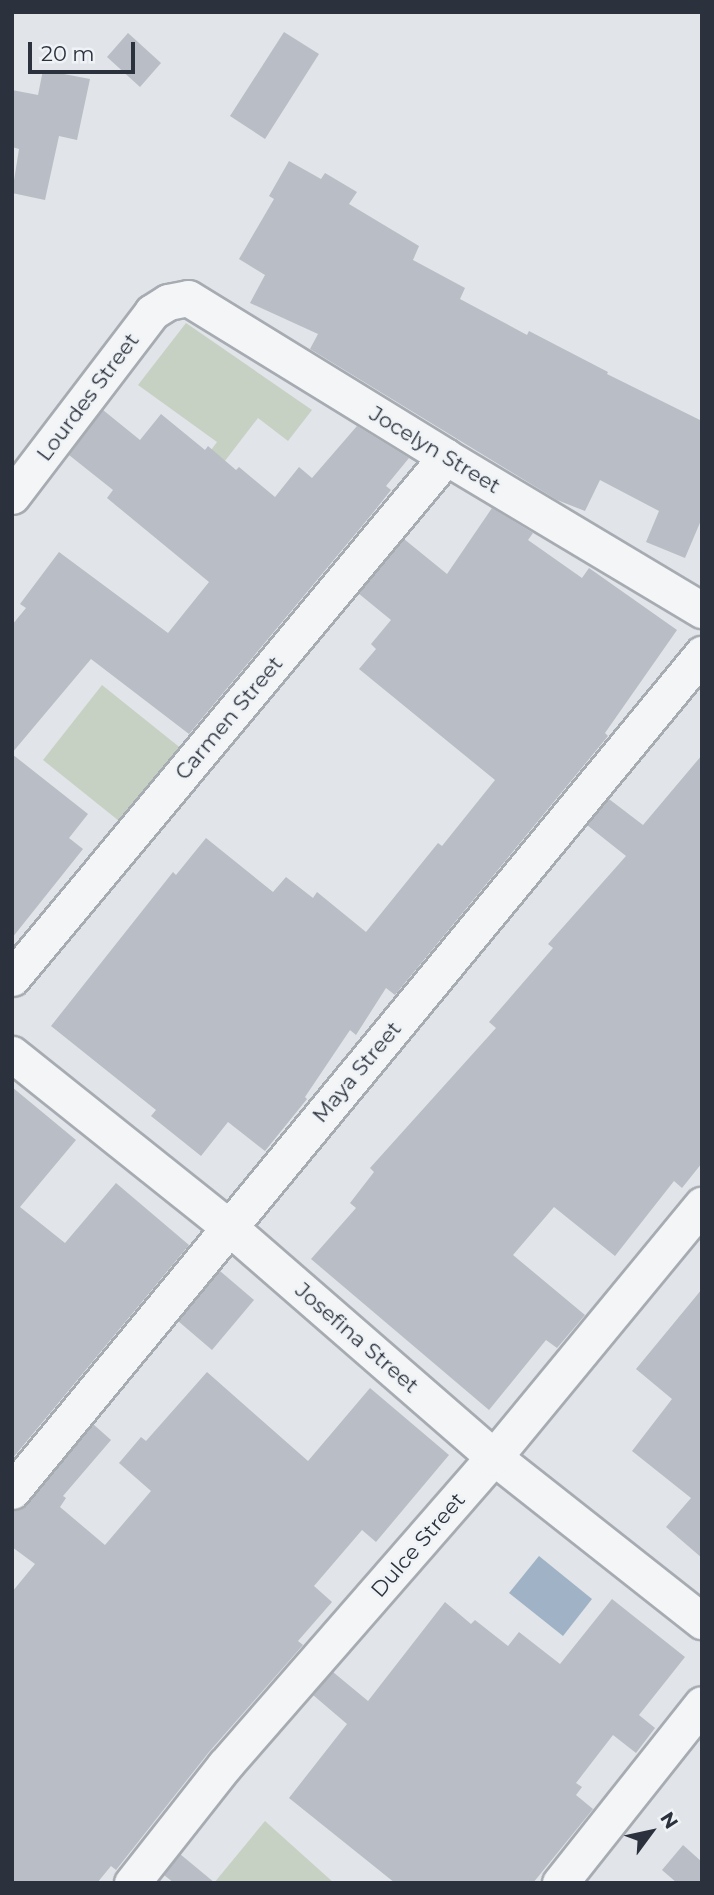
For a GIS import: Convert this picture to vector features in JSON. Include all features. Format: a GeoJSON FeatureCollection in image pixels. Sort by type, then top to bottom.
{"type":"FeatureCollection","features":[{"type":"Feature","properties":{"kind":"street","name":"Jocelyn Street"},"geometry":{"type":"LineString","coordinates":[[168,302],[188,298],[702,610]]}},
{"type":"Feature","properties":{"kind":"street","name":"Lourdes Street"},"geometry":{"type":"LineString","coordinates":[[12,496],[152,312],[168,302]]}},
{"type":"Feature","properties":{"kind":"street","name":"Carmen Street"},"geometry":{"type":"LineString","coordinates":[[12,978],[446,457]]}},
{"type":"Feature","properties":{"kind":"street","name":"Maya Street"},"geometry":{"type":"LineString","coordinates":[[12,1491],[702,654]]}},
{"type":"Feature","properties":{"kind":"street","name":"Josefina Street"},"geometry":{"type":"LineString","coordinates":[[12,1054],[229,1227],[495,1457],[702,1621]]}},
{"type":"Feature","properties":{"kind":"street","name":"Dulce Street"},"geometry":{"type":"LineString","coordinates":[[132,1883],[225,1765],[495,1457],[702,1205]]}},
{"type":"Feature","properties":{"kind":"street"},"geometry":{"type":"LineString","coordinates":[[560,1883],[702,1704]]}},
{"type":"Feature","properties":{"kind":"green space"},"geometry":{"type":"Polygon","coordinates":[[[186,323],[312,410],[288,441],[258,418],[208,483],[194,473],[217,442],[138,385],[186,323]]]}},
{"type":"Feature","properties":{"kind":"green space"},"geometry":{"type":"Polygon","coordinates":[[[102,685],[188,754],[129,829],[43,760],[102,685]]]}},
{"type":"Feature","properties":{"kind":"green space"},"geometry":{"type":"Polygon","coordinates":[[[265,1821],[334,1883],[214,1883],[265,1821]]]}},
{"type":"Feature","properties":{"kind":"water"},"geometry":{"type":"Polygon","coordinates":[[[539,1556],[592,1599],[563,1636],[509,1593],[539,1556]]]}},
{"type":"Feature","properties":{"kind":"building"},"geometry":{"type":"Polygon","coordinates":[[[284,32],[319,54],[265,139],[230,116],[284,32]]]}},
{"type":"Feature","properties":{"kind":"building"},"geometry":{"type":"Polygon","coordinates":[[[128,33],[161,63],[140,87],[107,57],[128,33]]]}},
{"type":"Feature","properties":{"kind":"building"},"geometry":{"type":"Polygon","coordinates":[[[43,70],[90,79],[77,140],[59,136],[45,200],[12,193],[19,149],[12,147],[12,90],[38,95],[43,70]]]}},
{"type":"Feature","properties":{"kind":"building"},"geometry":{"type":"Polygon","coordinates":[[[289,161],[321,179],[325,173],[357,192],[349,204],[419,246],[413,260],[465,288],[460,299],[527,335],[529,331],[608,372],[607,374],[702,421],[702,518],[685,558],[646,542],[659,511],[600,480],[585,511],[557,500],[310,349],[318,334],[250,303],[265,275],[239,259],[274,199],[269,196],[289,161]]]}},
{"type":"Feature","properties":{"kind":"building"},"geometry":{"type":"Polygon","coordinates":[[[103,410],[140,440],[161,414],[205,450],[208,446],[236,470],[239,467],[275,497],[299,467],[312,478],[357,426],[409,458],[386,486],[391,490],[372,514],[189,734],[91,659],[12,753],[12,625],[26,608],[20,604],[59,552],[168,633],[209,582],[107,498],[113,490],[69,455],[103,410]]]}},
{"type":"Feature","properties":{"kind":"building"},"geometry":{"type":"Polygon","coordinates":[[[492,508],[533,533],[528,540],[582,578],[589,568],[677,630],[605,733],[608,736],[395,995],[386,988],[356,1035],[350,1030],[305,1097],[307,1099],[265,1151],[228,1122],[201,1156],[151,1116],[156,1110],[51,1026],[173,872],[176,875],[206,838],[273,892],[286,877],[313,898],[317,892],[366,932],[438,843],[442,846],[495,780],[359,669],[376,649],[371,644],[391,620],[358,593],[404,539],[447,574],[492,508]]]}},
{"type":"Feature","properties":{"kind":"building"},"geometry":{"type":"Polygon","coordinates":[[[12,754],[88,814],[69,838],[83,849],[12,938],[12,754]]]}},
{"type":"Feature","properties":{"kind":"building"},"geometry":{"type":"Polygon","coordinates":[[[702,755],[702,1163],[682,1188],[674,1181],[615,1256],[554,1207],[513,1255],[585,1315],[557,1348],[546,1340],[489,1410],[311,1259],[356,1208],[350,1203],[374,1172],[370,1168],[496,1028],[489,1022],[553,948],[548,944],[626,856],[587,825],[609,799],[643,825],[702,755]]]}},
{"type":"Feature","properties":{"kind":"building"},"geometry":{"type":"Polygon","coordinates":[[[12,1087],[76,1140],[20,1207],[65,1243],[116,1183],[189,1245],[12,1459],[12,1087]]]}},
{"type":"Feature","properties":{"kind":"building"},"geometry":{"type":"Polygon","coordinates":[[[220,1271],[254,1300],[212,1350],[178,1321],[220,1271]]]}},
{"type":"Feature","properties":{"kind":"building"},"geometry":{"type":"Polygon","coordinates":[[[702,1289],[702,1558],[666,1527],[691,1498],[632,1451],[672,1399],[636,1369],[702,1289]]]}},
{"type":"Feature","properties":{"kind":"building"},"geometry":{"type":"Polygon","coordinates":[[[207,1372],[308,1461],[370,1388],[449,1455],[376,1542],[362,1530],[314,1586],[332,1602],[298,1641],[303,1645],[209,1752],[116,1870],[111,1866],[97,1883],[12,1883],[12,1592],[35,1564],[12,1547],[12,1511],[28,1504],[93,1424],[111,1440],[63,1496],[66,1498],[60,1507],[105,1545],[151,1491],[119,1463],[141,1437],[146,1441],[207,1372]]]}},
{"type":"Feature","properties":{"kind":"building"},"geometry":{"type":"Polygon","coordinates":[[[612,1599],[685,1657],[639,1715],[655,1728],[636,1753],[613,1735],[576,1783],[582,1787],[576,1795],[593,1809],[533,1883],[395,1883],[289,1798],[347,1724],[313,1695],[333,1672],[368,1701],[445,1602],[471,1624],[475,1620],[508,1646],[519,1632],[560,1664],[612,1599]]]}},
{"type":"Feature","properties":{"kind":"building"},"geometry":{"type":"Polygon","coordinates":[[[683,1845],[702,1862],[702,1883],[677,1883],[662,1870],[683,1845]]]}},
{"type":"Feature","properties":{"kind":"building"},"geometry":{"type":"Polygon","coordinates":[[[180,1854],[215,1883],[174,1883],[164,1875],[180,1854]]]}}]}
